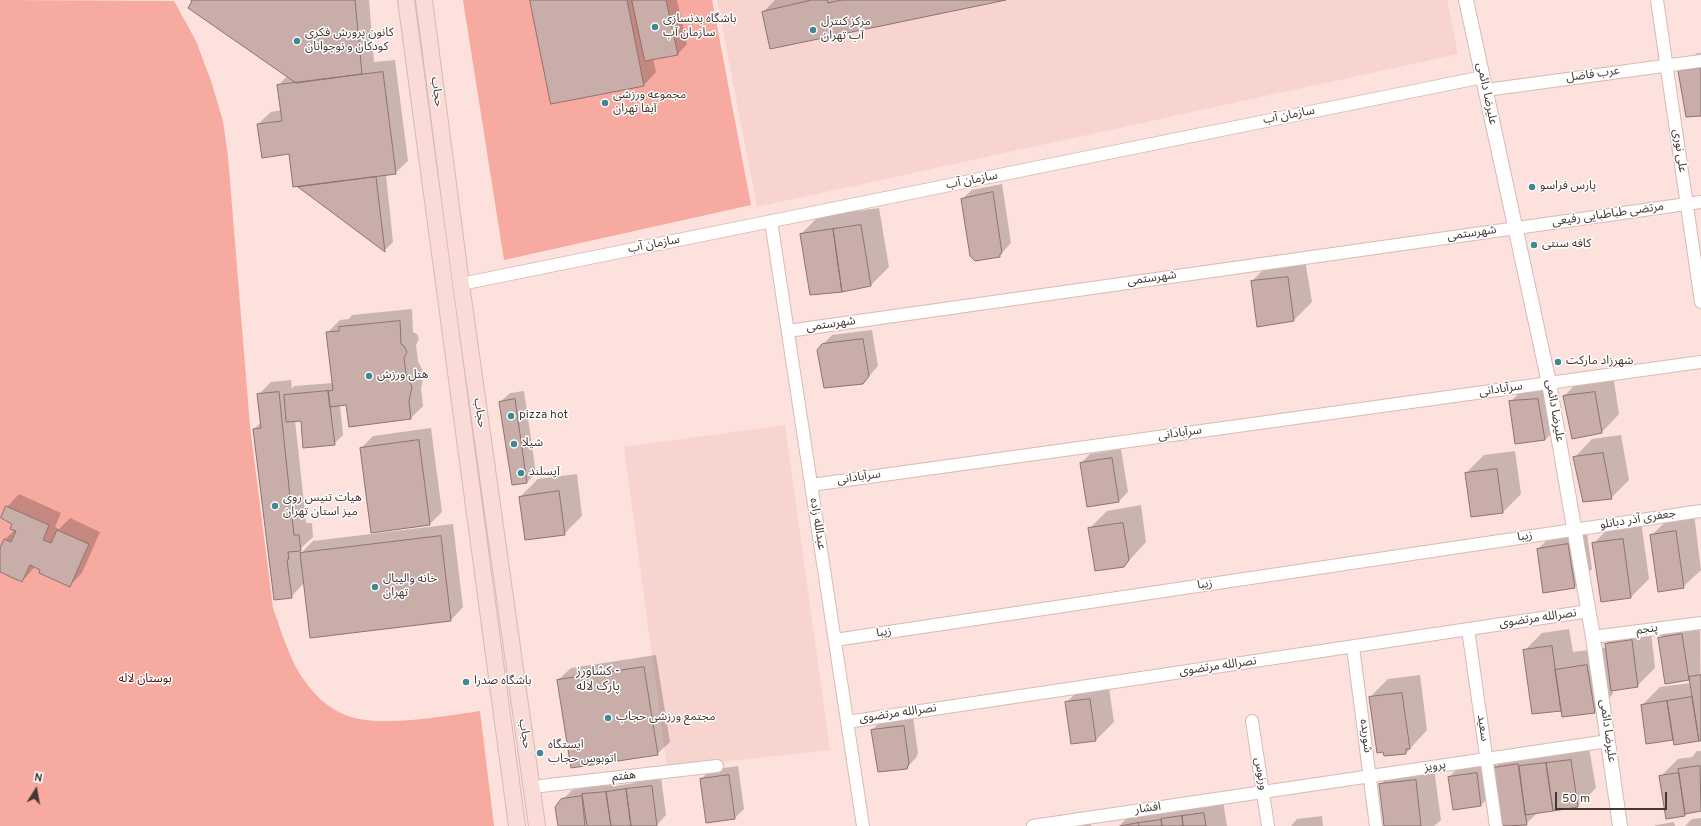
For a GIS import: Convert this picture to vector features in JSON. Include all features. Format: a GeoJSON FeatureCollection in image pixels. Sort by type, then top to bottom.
{"type":"FeatureCollection","features":[{"type":"Feature","properties":{"kind":"main road","name":"حجاب"},"geometry":{"type":"LineString","coordinates":[[406,0],[517,826]]}},
{"type":"Feature","properties":{"kind":"main road","name":"حجاب"},"geometry":{"type":"LineString","coordinates":[[424,0],[461,284],[537,826]]}},
{"type":"Feature","properties":{"kind":"main road"},"geometry":{"type":"LineString","coordinates":[[445,286],[461,284]]}},
{"type":"Feature","properties":{"kind":"main road"},"geometry":{"type":"LineString","coordinates":[[506,744],[525,742]]}},
{"type":"Feature","properties":{"kind":"street","name":"علیرضا دائمی"},"geometry":{"type":"LineString","coordinates":[[1466,0],[1549,383],[1589,611],[1620,826]]}},
{"type":"Feature","properties":{"kind":"street","name":"علی نوری"},"geometry":{"type":"LineString","coordinates":[[1657,0],[1701,302]]}},
{"type":"Feature","properties":{"kind":"street","name":"عرب فاضل"},"geometry":{"type":"LineString","coordinates":[[1484,84],[1667,66],[1701,61]]}},
{"type":"Feature","properties":{"kind":"street","name":"سازمان آب"},"geometry":{"type":"LineString","coordinates":[[461,284],[771,221],[1484,84]]}},
{"type":"Feature","properties":{"kind":"street","name":"مرتضی طباطبایی رفیعی"},"geometry":{"type":"LineString","coordinates":[[1516,228],[1701,202]]}},
{"type":"Feature","properties":{"kind":"street","name":"عبدالله زاده"},"geometry":{"type":"LineString","coordinates":[[771,221],[863,826]]}},
{"type":"Feature","properties":{"kind":"street","name":"شهرستمی"},"geometry":{"type":"LineString","coordinates":[[788,331],[1516,228]]}},
{"type":"Feature","properties":{"kind":"street","name":"سرآبادانی"},"geometry":{"type":"LineString","coordinates":[[811,485],[1701,362]]}},
{"type":"Feature","properties":{"kind":"street","name":"جعفری آذر دبانلو"},"geometry":{"type":"LineString","coordinates":[[1575,530],[1701,510]]}},
{"type":"Feature","properties":{"kind":"street","name":"زیبا"},"geometry":{"type":"LineString","coordinates":[[835,640],[1575,530]]}},
{"type":"Feature","properties":{"kind":"street","name":"نصرالله مرتضوی"},"geometry":{"type":"LineString","coordinates":[[847,722],[1589,611]]}},
{"type":"Feature","properties":{"kind":"street","name":"پنجم"},"geometry":{"type":"LineString","coordinates":[[1593,638],[1701,623]]}},
{"type":"Feature","properties":{"kind":"street","name":"سعید"},"geometry":{"type":"LineString","coordinates":[[1468,629],[1496,826]]}},
{"type":"Feature","properties":{"kind":"street","name":"شوریده"},"geometry":{"type":"LineString","coordinates":[[1353,646],[1376,826]]}},
{"type":"Feature","properties":{"kind":"street","name":"ورنوس"},"geometry":{"type":"LineString","coordinates":[[1252,722],[1268,826]]}},
{"type":"Feature","properties":{"kind":"street","name":"پرویز"},"geometry":{"type":"LineString","coordinates":[[1262,792],[1608,741]]}},
{"type":"Feature","properties":{"kind":"street","name":"هفتم"},"geometry":{"type":"LineString","coordinates":[[532,787],[717,766]]}},
{"type":"Feature","properties":{"kind":"street","name":"افشار"},"geometry":{"type":"LineString","coordinates":[[1033,826],[1262,792]]}},
{"type":"Feature","properties":{"kind":"shaded area"},"geometry":{"type":"Polygon","coordinates":[[[717,0],[1447,0],[1458,54],[757,207],[717,0]]]}},
{"type":"Feature","properties":{"kind":"shaded area"},"geometry":{"type":"Polygon","coordinates":[[[785,425],[830,750],[667,768],[624,447],[785,425]]]}},
{"type":"Feature","properties":{"kind":"green space","name":"بوستان لاله"},"geometry":{"type":"Polygon","coordinates":[[[0,0],[174,1],[196,41],[211,81],[223,121],[228,157],[250,426],[273,608],[286,645],[299,673],[308,686],[329,706],[348,716],[378,721],[395,721],[431,718],[480,711],[494,826],[0,826],[0,0]]]}},
{"type":"Feature","properties":{"kind":"green space","name":"مجموعه ورزشی آبفا تهران"},"geometry":{"type":"Polygon","coordinates":[[[463,0],[712,0],[751,205],[504,260],[463,0]]]}},
{"type":"Feature","properties":{"kind":"building","name":"کانون پرورش فکری کودکان و نوجوانان"},"geometry":{"type":"Polygon","coordinates":[[[191,0],[355,0],[362,74],[296,83],[188,8],[192,1],[191,0]]]}},
{"type":"Feature","properties":{"kind":"building"},"geometry":{"type":"Polygon","coordinates":[[[530,0],[627,0],[644,86],[551,104],[530,0]]]}},
{"type":"Feature","properties":{"kind":"building","name":"باشگاه بدنسازی سازمان آب"},"geometry":{"type":"Polygon","coordinates":[[[632,0],[666,0],[678,55],[645,61],[632,0]]]}},
{"type":"Feature","properties":{"kind":"building","name":"مرکز کنترل آب تهران"},"geometry":{"type":"Polygon","coordinates":[[[812,0],[827,0],[828,3],[842,0],[1006,0],[770,49],[762,12],[812,0]]]}},
{"type":"Feature","properties":{"kind":"building"},"geometry":{"type":"Polygon","coordinates":[[[1701,68],[1701,116],[1686,117],[1678,71],[1701,68]]]}},
{"type":"Feature","properties":{"kind":"building"},"geometry":{"type":"Polygon","coordinates":[[[383,72],[396,174],[293,187],[289,154],[262,158],[257,124],[282,121],[277,85],[383,72]]]}},
{"type":"Feature","properties":{"kind":"building"},"geometry":{"type":"Polygon","coordinates":[[[376,177],[385,252],[298,187],[376,177]]]}},
{"type":"Feature","properties":{"kind":"building"},"geometry":{"type":"Polygon","coordinates":[[[993,192],[1002,253],[1000,254],[1000,257],[975,261],[970,256],[961,199],[993,192]]]}},
{"type":"Feature","properties":{"kind":"building"},"geometry":{"type":"Polygon","coordinates":[[[861,225],[871,286],[842,292],[833,229],[861,225]]]}},
{"type":"Feature","properties":{"kind":"building"},"geometry":{"type":"Polygon","coordinates":[[[833,229],[842,292],[810,295],[800,234],[833,229]]]}},
{"type":"Feature","properties":{"kind":"building"},"geometry":{"type":"Polygon","coordinates":[[[1288,277],[1294,321],[1257,327],[1251,281],[1288,277]]]}},
{"type":"Feature","properties":{"kind":"building","name":"هتل ورزش"},"geometry":{"type":"Polygon","coordinates":[[[400,321],[401,344],[407,352],[404,358],[406,374],[412,387],[409,402],[411,419],[349,427],[346,405],[330,407],[328,391],[333,390],[326,332],[339,331],[339,327],[400,321]]]}},
{"type":"Feature","properties":{"kind":"building"},"geometry":{"type":"Polygon","coordinates":[[[863,339],[869,376],[863,384],[824,388],[817,350],[822,344],[863,339]]]}},
{"type":"Feature","properties":{"kind":"building"},"geometry":{"type":"Polygon","coordinates":[[[328,391],[335,445],[303,448],[301,421],[286,422],[284,395],[328,391]]]}},
{"type":"Feature","properties":{"kind":"building"},"geometry":{"type":"Polygon","coordinates":[[[279,392],[294,535],[299,535],[301,551],[288,552],[289,559],[287,560],[292,598],[274,600],[253,429],[261,428],[257,394],[279,392]]]}},
{"type":"Feature","properties":{"kind":"building"},"geometry":{"type":"Polygon","coordinates":[[[1595,392],[1602,433],[1572,439],[1563,396],[1595,392]]]}},
{"type":"Feature","properties":{"kind":"building"},"geometry":{"type":"Polygon","coordinates":[[[515,399],[527,483],[512,485],[499,402],[515,399]]]}},
{"type":"Feature","properties":{"kind":"building"},"geometry":{"type":"Polygon","coordinates":[[[1538,399],[1545,440],[1515,444],[1509,401],[1538,399]]]}},
{"type":"Feature","properties":{"kind":"building"},"geometry":{"type":"Polygon","coordinates":[[[419,440],[430,525],[371,533],[360,448],[419,440]]]}},
{"type":"Feature","properties":{"kind":"building"},"geometry":{"type":"Polygon","coordinates":[[[1603,453],[1612,499],[1583,502],[1573,457],[1603,453]]]}},
{"type":"Feature","properties":{"kind":"building"},"geometry":{"type":"Polygon","coordinates":[[[1112,458],[1119,502],[1087,507],[1080,463],[1112,458]]]}},
{"type":"Feature","properties":{"kind":"building"},"geometry":{"type":"Polygon","coordinates":[[[1497,469],[1503,513],[1471,517],[1465,473],[1497,469]]]}},
{"type":"Feature","properties":{"kind":"building"},"geometry":{"type":"Polygon","coordinates":[[[559,491],[565,535],[525,540],[519,497],[559,491]]]}},
{"type":"Feature","properties":{"kind":"building"},"geometry":{"type":"Polygon","coordinates":[[[6,506],[49,525],[43,540],[51,543],[57,530],[89,544],[70,587],[39,573],[40,570],[30,565],[22,582],[0,572],[0,548],[4,539],[11,542],[16,531],[10,529],[12,524],[1,518],[6,506]]]}},
{"type":"Feature","properties":{"kind":"building"},"geometry":{"type":"Polygon","coordinates":[[[1123,523],[1129,560],[1124,567],[1095,571],[1088,528],[1123,523]]]}},
{"type":"Feature","properties":{"kind":"building"},"geometry":{"type":"Polygon","coordinates":[[[1676,531],[1684,588],[1658,592],[1650,535],[1676,531]]]}},
{"type":"Feature","properties":{"kind":"building","name":"خانه والیبال تهران"},"geometry":{"type":"Polygon","coordinates":[[[441,536],[451,621],[310,638],[300,553],[441,536]]]}},
{"type":"Feature","properties":{"kind":"building"},"geometry":{"type":"Polygon","coordinates":[[[1623,539],[1631,598],[1601,602],[1592,543],[1623,539]]]}},
{"type":"Feature","properties":{"kind":"building"},"geometry":{"type":"Polygon","coordinates":[[[1568,544],[1575,588],[1543,593],[1537,549],[1568,544]]]}},
{"type":"Feature","properties":{"kind":"building"},"geometry":{"type":"Polygon","coordinates":[[[1682,634],[1689,680],[1665,684],[1658,638],[1682,634]]]}},
{"type":"Feature","properties":{"kind":"building"},"geometry":{"type":"Polygon","coordinates":[[[1632,640],[1638,687],[1611,691],[1605,644],[1632,640]]]}},
{"type":"Feature","properties":{"kind":"building"},"geometry":{"type":"Polygon","coordinates":[[[1552,646],[1561,711],[1532,714],[1523,650],[1552,646]]]}},
{"type":"Feature","properties":{"kind":"building"},"geometry":{"type":"Polygon","coordinates":[[[1587,665],[1595,713],[1562,717],[1555,670],[1587,665]]]}},
{"type":"Feature","properties":{"kind":"building","name":"مجتمع ورزشی حجاب"},"geometry":{"type":"Polygon","coordinates":[[[644,667],[658,755],[571,768],[557,680],[644,667]]]}},
{"type":"Feature","properties":{"kind":"building"},"geometry":{"type":"Polygon","coordinates":[[[1701,675],[1701,741],[1699,741],[1689,677],[1701,675]]]}},
{"type":"Feature","properties":{"kind":"building"},"geometry":{"type":"Polygon","coordinates":[[[1402,693],[1410,749],[1406,749],[1406,754],[1384,756],[1383,752],[1377,753],[1369,697],[1402,693]]]}},
{"type":"Feature","properties":{"kind":"building"},"geometry":{"type":"Polygon","coordinates":[[[1692,697],[1699,741],[1674,745],[1667,701],[1692,697]]]}},
{"type":"Feature","properties":{"kind":"building"},"geometry":{"type":"Polygon","coordinates":[[[1090,699],[1096,741],[1071,744],[1065,702],[1090,699]]]}},
{"type":"Feature","properties":{"kind":"building"},"geometry":{"type":"Polygon","coordinates":[[[1667,701],[1673,740],[1646,744],[1641,705],[1667,701]]]}},
{"type":"Feature","properties":{"kind":"building"},"geometry":{"type":"Polygon","coordinates":[[[904,726],[909,763],[907,769],[878,772],[871,730],[904,726]]]}},
{"type":"Feature","properties":{"kind":"building"},"geometry":{"type":"Polygon","coordinates":[[[1571,760],[1578,807],[1553,811],[1546,763],[1571,760]]]}},
{"type":"Feature","properties":{"kind":"building"},"geometry":{"type":"Polygon","coordinates":[[[1546,763],[1553,811],[1525,815],[1519,766],[1546,763]]]}},
{"type":"Feature","properties":{"kind":"building"},"geometry":{"type":"Polygon","coordinates":[[[1518,764],[1527,825],[1501,826],[1493,768],[1518,764]]]}},
{"type":"Feature","properties":{"kind":"building"},"geometry":{"type":"Polygon","coordinates":[[[1700,766],[1701,811],[1685,814],[1678,769],[1700,766]]]}},
{"type":"Feature","properties":{"kind":"building"},"geometry":{"type":"Polygon","coordinates":[[[1477,773],[1481,806],[1453,810],[1448,777],[1477,773]]]}},
{"type":"Feature","properties":{"kind":"building"},"geometry":{"type":"Polygon","coordinates":[[[1679,773],[1685,816],[1666,819],[1659,776],[1679,773]]]}},
{"type":"Feature","properties":{"kind":"building"},"geometry":{"type":"Polygon","coordinates":[[[729,775],[735,819],[706,823],[700,779],[729,775]]]}},
{"type":"Feature","properties":{"kind":"building"},"geometry":{"type":"Polygon","coordinates":[[[1416,780],[1421,826],[1384,826],[1379,784],[1416,780]]]}},
{"type":"Feature","properties":{"kind":"building"},"geometry":{"type":"Polygon","coordinates":[[[652,786],[657,826],[631,826],[626,789],[652,786]]]}},
{"type":"Feature","properties":{"kind":"building"},"geometry":{"type":"Polygon","coordinates":[[[626,789],[631,826],[611,826],[606,792],[626,789]]]}},
{"type":"Feature","properties":{"kind":"building"},"geometry":{"type":"Polygon","coordinates":[[[606,792],[611,826],[587,826],[582,794],[606,792]]]}},
{"type":"Feature","properties":{"kind":"building"},"geometry":{"type":"Polygon","coordinates":[[[582,796],[585,826],[558,826],[555,807],[561,799],[582,796]]]}},
{"type":"Feature","properties":{"kind":"building"},"geometry":{"type":"Polygon","coordinates":[[[1204,813],[1206,826],[1183,826],[1182,816],[1204,813]]]}},
{"type":"Feature","properties":{"kind":"building"},"geometry":{"type":"Polygon","coordinates":[[[1182,816],[1183,826],[1162,826],[1161,819],[1182,816]]]}},
{"type":"Feature","properties":{"kind":"building"},"geometry":{"type":"Polygon","coordinates":[[[1161,820],[1162,826],[1139,826],[1138,823],[1161,820]]]}},
{"type":"Feature","properties":{"kind":"building"},"geometry":{"type":"Polygon","coordinates":[[[1138,823],[1139,826],[1121,826],[1138,823]]]}},
{"type":"Feature","properties":{"kind":"place","name":"باشگاه بدنسازی سازمان آب"},"geometry":{"type":"Point","coordinates":[655,27]}},
{"type":"Feature","properties":{"kind":"place","name":"مرکز کنترل آب تهران"},"geometry":{"type":"Point","coordinates":[813,30]}},
{"type":"Feature","properties":{"kind":"place","name":"کانون پرورش فکری کودکان و نوجوانان"},"geometry":{"type":"Point","coordinates":[297,41]}},
{"type":"Feature","properties":{"kind":"place","name":"مجموعه ورزشی آبفا تهران"},"geometry":{"type":"Point","coordinates":[605,103]}},
{"type":"Feature","properties":{"kind":"place","name":"پارس فراسو"},"geometry":{"type":"Point","coordinates":[1532,187]}},
{"type":"Feature","properties":{"kind":"place","name":"کافه سنتی"},"geometry":{"type":"Point","coordinates":[1534,245]}},
{"type":"Feature","properties":{"kind":"place","name":"شهرزاد مارکت"},"geometry":{"type":"Point","coordinates":[1558,362]}},
{"type":"Feature","properties":{"kind":"place","name":"هتل ورزش"},"geometry":{"type":"Point","coordinates":[369,376]}},
{"type":"Feature","properties":{"kind":"place","name":"pizza hot"},"geometry":{"type":"Point","coordinates":[511,416]}},
{"type":"Feature","properties":{"kind":"place","name":"شیلا"},"geometry":{"type":"Point","coordinates":[514,444]}},
{"type":"Feature","properties":{"kind":"place","name":"آیسلند"},"geometry":{"type":"Point","coordinates":[521,473]}},
{"type":"Feature","properties":{"kind":"place","name":"هیات تنیس روی میز استان تهران"},"geometry":{"type":"Point","coordinates":[275,506]}},
{"type":"Feature","properties":{"kind":"place","name":"خانه والیبال تهران"},"geometry":{"type":"Point","coordinates":[375,587]}},
{"type":"Feature","properties":{"kind":"place","name":"باشگاه صدرا"},"geometry":{"type":"Point","coordinates":[466,682]}},
{"type":"Feature","properties":{"kind":"place","name":"مجتمع ورزشی حجاب"},"geometry":{"type":"Point","coordinates":[608,718]}},
{"type":"Feature","properties":{"kind":"place","name":"ایستگاه اتوبوس حجاب"},"geometry":{"type":"Point","coordinates":[540,753]}},
{"type":"Feature","properties":{"kind":"district","name":"کشاورز - پارک لاله"},"geometry":{"type":"Point","coordinates":[598,680]}}]}
